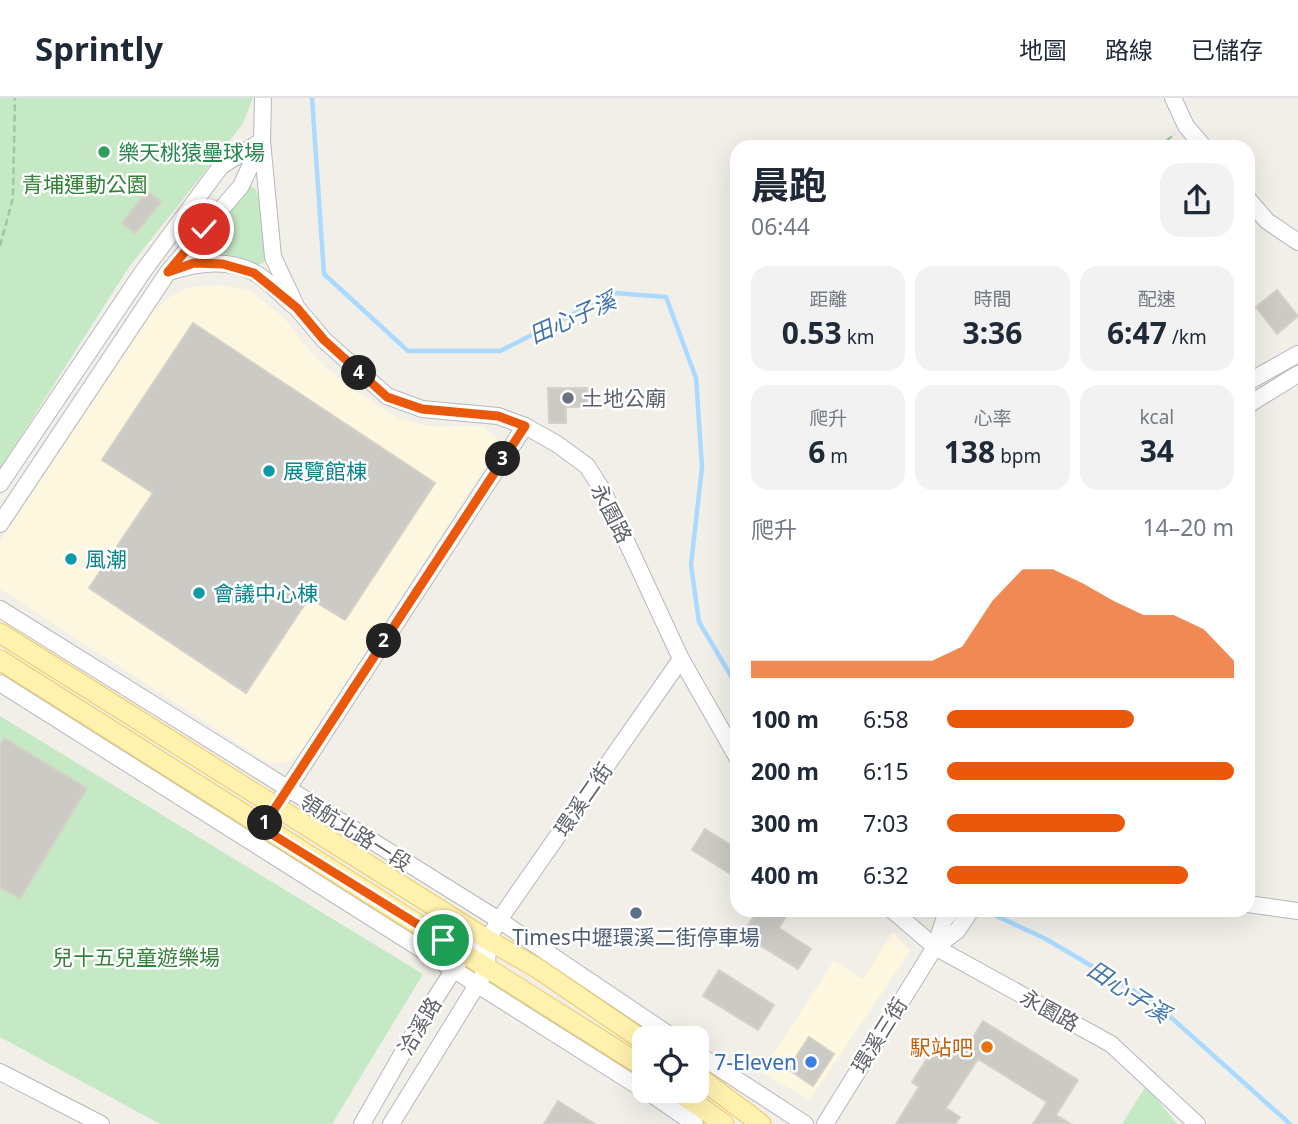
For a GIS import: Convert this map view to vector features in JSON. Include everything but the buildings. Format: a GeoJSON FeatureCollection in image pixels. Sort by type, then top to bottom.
{"type":"FeatureCollection","features":[{"type":"Feature","properties":{"kind":"main road","name":"領航北路一段"},"geometry":{"type":"LineString","coordinates":[[0,633],[488,940],[537,968],[632,1033]]}},
{"type":"Feature","properties":{"kind":"main road"},"geometry":{"type":"LineString","coordinates":[[0,660],[258,836],[482,977],[632,1060]]}},
{"type":"Feature","properties":{"kind":"main road"},"geometry":{"type":"LineString","coordinates":[[709,1085],[761,1124]]}},
{"type":"Feature","properties":{"kind":"main road"},"geometry":{"type":"LineString","coordinates":[[695,1103],[724,1124]]}},
{"type":"Feature","properties":{"kind":"street","name":"永園路"},"geometry":{"type":"LineString","coordinates":[[263,98],[262,141],[273,257],[297,308],[324,340],[387,397],[422,409],[498,416],[525,426],[557,444],[587,466],[603,491],[681,659],[730,745]]}},
{"type":"Feature","properties":{"kind":"street"},"geometry":{"type":"LineString","coordinates":[[1173,98],[1186,125],[1198,140]]}},
{"type":"Feature","properties":{"kind":"street"},"geometry":{"type":"LineString","coordinates":[[0,524],[168,272],[241,186],[262,141]]}},
{"type":"Feature","properties":{"kind":"street"},"geometry":{"type":"LineString","coordinates":[[0,484],[142,273],[221,166],[262,141]]}},
{"type":"Feature","properties":{"kind":"street"},"geometry":{"type":"LineString","coordinates":[[1255,207],[1268,221],[1298,242]]}},
{"type":"Feature","properties":{"kind":"street"},"geometry":{"type":"LineString","coordinates":[[142,273],[168,272],[194,263],[223,264],[254,273],[297,308]]}},
{"type":"Feature","properties":{"kind":"street"},"geometry":{"type":"LineString","coordinates":[[1255,378],[1298,354]]}},
{"type":"Feature","properties":{"kind":"street"},"geometry":{"type":"LineString","coordinates":[[1255,401],[1298,374]]}},
{"type":"Feature","properties":{"kind":"street"},"geometry":{"type":"LineString","coordinates":[[0,683],[258,836],[525,426]]}},
{"type":"Feature","properties":{"kind":"street","name":"領航北路一段"},"geometry":{"type":"LineString","coordinates":[[0,609],[499,920],[656,1026]]}},
{"type":"Feature","properties":{"kind":"street","name":"環溪二街"},"geometry":{"type":"LineString","coordinates":[[488,940],[499,920],[681,659]]}},
{"type":"Feature","properties":{"kind":"street"},"geometry":{"type":"LineString","coordinates":[[1255,905],[1298,911]]}},
{"type":"Feature","properties":{"kind":"street","name":"永園路"},"geometry":{"type":"LineString","coordinates":[[900,917],[935,947],[1111,1044],[1197,1124]]}},
{"type":"Feature","properties":{"kind":"street"},"geometry":{"type":"LineString","coordinates":[[935,947],[951,920]]}},
{"type":"Feature","properties":{"kind":"street","name":"洽溪路"},"geometry":{"type":"LineString","coordinates":[[362,1124],[459,962],[488,940]]}},
{"type":"Feature","properties":{"kind":"street","name":"洽溪路"},"geometry":{"type":"LineString","coordinates":[[390,1124],[482,977],[488,940]]}},
{"type":"Feature","properties":{"kind":"street","name":"環溪三街"},"geometry":{"type":"LineString","coordinates":[[825,1124],[935,947]]}},
{"type":"Feature","properties":{"kind":"street"},"geometry":{"type":"LineString","coordinates":[[482,977],[632,1081]]}},
{"type":"Feature","properties":{"kind":"street"},"geometry":{"type":"LineString","coordinates":[[709,1061],[805,1124]]}},
{"type":"Feature","properties":{"kind":"street"},"geometry":{"type":"LineString","coordinates":[[0,1072],[101,1124]]}},
{"type":"Feature","properties":{"kind":"street"},"geometry":{"type":"LineString","coordinates":[[664,1103],[695,1124]]}},
{"type":"Feature","properties":{"kind":"path"},"geometry":{"type":"LineString","coordinates":[[0,246],[13,198],[15,98]]}},
{"type":"Feature","properties":{"kind":"path"},"geometry":{"type":"LineString","coordinates":[[1167,140],[1186,125]]}},
{"type":"Feature","properties":{"kind":"shaded area"},"geometry":{"type":"Polygon","coordinates":[[[222,285],[250,291],[284,318],[306,347],[331,372],[353,390],[398,418],[426,426],[484,427],[497,439],[498,446],[304,747],[292,761],[270,764],[0,589],[0,542],[153,311],[170,297],[189,287],[222,285]]]}},
{"type":"Feature","properties":{"kind":"shaded area"},"geometry":{"type":"Polygon","coordinates":[[[893,932],[910,951],[810,1100],[761,1072],[834,961],[863,979],[893,932]]]}},
{"type":"Feature","properties":{"kind":"green space","name":"青埔運動公園"},"geometry":{"type":"Polygon","coordinates":[[[0,98],[253,98],[242,125],[129,267],[0,469],[0,98]]]}},
{"type":"Feature","properties":{"kind":"green space"},"geometry":{"type":"Polygon","coordinates":[[[242,187],[254,187],[261,203],[267,232],[267,260],[252,266],[242,266],[194,256],[192,246],[242,187]]]}},
{"type":"Feature","properties":{"kind":"green space","name":"兒十五兒童遊樂場"},"geometry":{"type":"Polygon","coordinates":[[[0,716],[423,974],[332,1124],[160,1124],[0,1037],[0,716]]]}},
{"type":"Feature","properties":{"kind":"green space"},"geometry":{"type":"Polygon","coordinates":[[[1146,1086],[1177,1124],[1122,1124],[1146,1086]]]}},
{"type":"Feature","properties":{"kind":"waterway","name":"田心子溪"},"geometry":{"type":"LineString","coordinates":[[312,98],[324,274],[408,351],[500,351],[615,293],[666,297],[696,378],[702,467],[691,565],[699,622],[730,674]]}},
{"type":"Feature","properties":{"kind":"waterway","name":"田心子溪"},"geometry":{"type":"LineString","coordinates":[[999,917],[1046,939],[1156,1004],[1290,1124]]}},
{"type":"Feature","properties":{"kind":"place","name":"樂天桃猿壘球場"},"geometry":{"type":"Point","coordinates":[104,152]}},
{"type":"Feature","properties":{"kind":"place","name":"土地公廟"},"geometry":{"type":"Point","coordinates":[568,398]}},
{"type":"Feature","properties":{"kind":"place","name":"展覽館棟"},"geometry":{"type":"Point","coordinates":[269,471]}},
{"type":"Feature","properties":{"kind":"place","name":"風潮"},"geometry":{"type":"Point","coordinates":[71,559]}},
{"type":"Feature","properties":{"kind":"place","name":"會議中心棟"},"geometry":{"type":"Point","coordinates":[199,593]}},
{"type":"Feature","properties":{"kind":"place","name":"Times中壢環溪二街停車場"},"geometry":{"type":"Point","coordinates":[636,913]}},
{"type":"Feature","properties":{"kind":"place","name":"駅站吧"},"geometry":{"type":"Point","coordinates":[987,1047]}},
{"type":"Feature","properties":{"kind":"place","name":"7-Eleven"},"geometry":{"type":"Point","coordinates":[811,1062]}},
{"type":"Feature","properties":{"kind":"route"},"geometry":{"type":"LineString","coordinates":[[204,229],[168,272],[194,263],[223,264],[254,273],[297,308],[324,340],[387,397],[422,409],[498,416],[525,426],[262,828],[443,940]]}}]}
